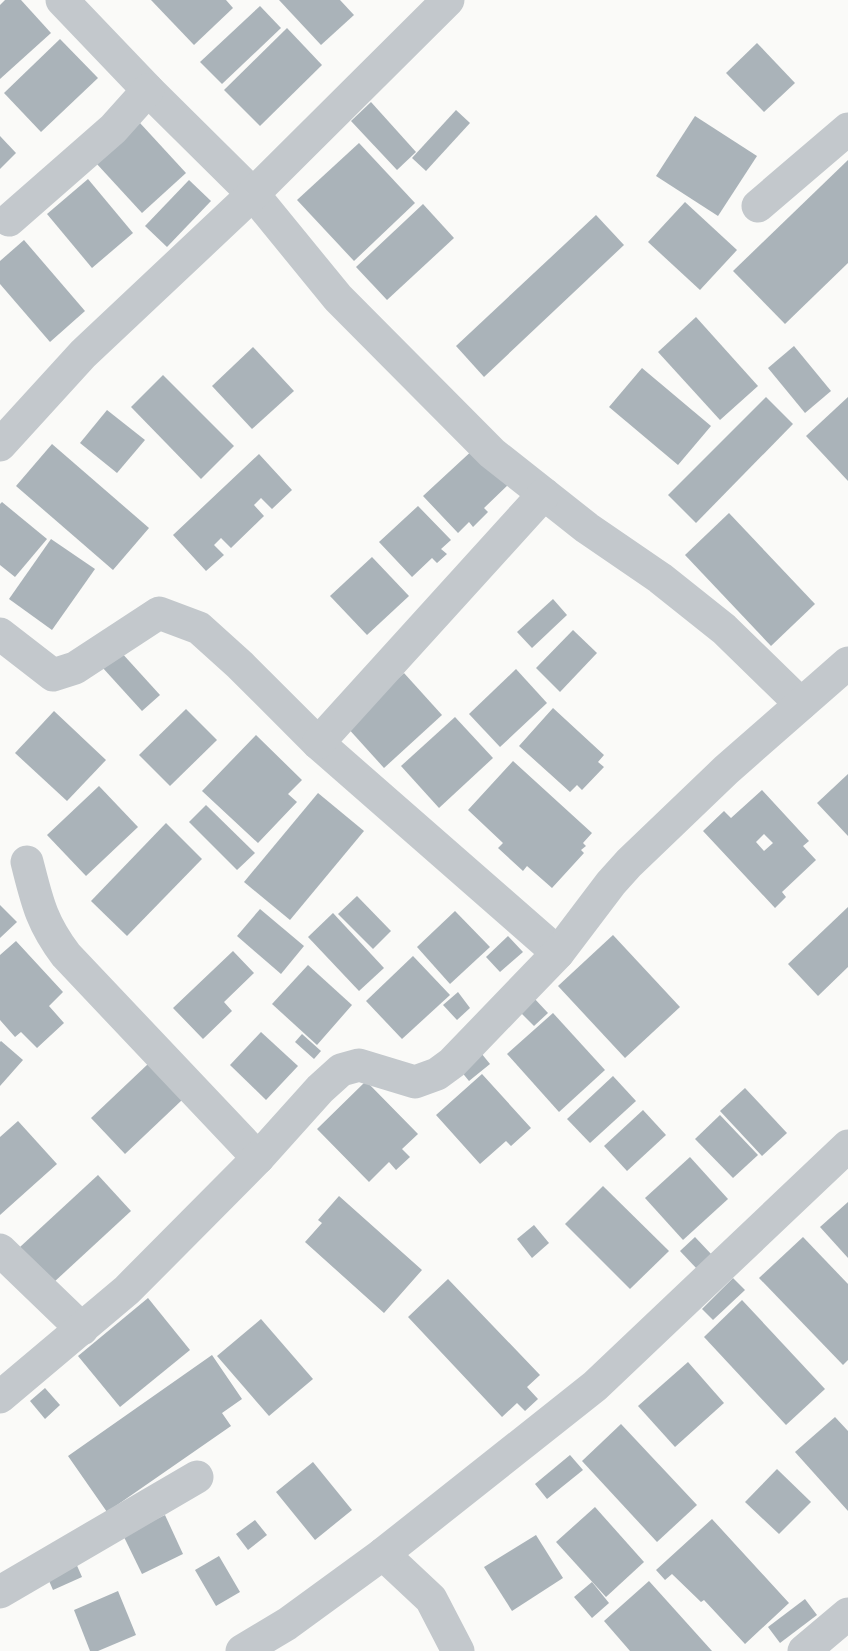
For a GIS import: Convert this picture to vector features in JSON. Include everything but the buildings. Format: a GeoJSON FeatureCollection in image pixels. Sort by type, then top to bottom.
{"type":"FeatureCollection","features":[{"type":"Feature","properties":{"kind":"street"},"geometry":{"type":"LineString","coordinates":[[62,0],[253,194],[338,298],[492,453],[587,528],[660,578],[724,629],[802,704]]}},
{"type":"Feature","properties":{"kind":"street"},"geometry":{"type":"LineString","coordinates":[[0,445],[83,354],[253,194],[448,0]]}},
{"type":"Feature","properties":{"kind":"street"},"geometry":{"type":"LineString","coordinates":[[9,220],[113,129],[148,90]]}},
{"type":"Feature","properties":{"kind":"street"},"geometry":{"type":"LineString","coordinates":[[758,206],[848,129]]}},
{"type":"Feature","properties":{"kind":"street"},"geometry":{"type":"LineString","coordinates":[[318,743],[544,494]]}},
{"type":"Feature","properties":{"kind":"street"},"geometry":{"type":"LineString","coordinates":[[0,634],[53,675],[75,668],[159,613],[199,628],[318,743],[558,953]]}},
{"type":"Feature","properties":{"kind":"street"},"geometry":{"type":"LineString","coordinates":[[0,1397],[127,1290],[341,1070],[359,1065],[415,1082],[437,1074],[452,1063],[558,953],[629,863],[726,770],[848,663]]}},
{"type":"Feature","properties":{"kind":"street"},"geometry":{"type":"LineString","coordinates":[[27,862],[42,917],[53,938],[258,1158]]}},
{"type":"Feature","properties":{"kind":"street"},"geometry":{"type":"LineString","coordinates":[[242,1651],[287,1625],[383,1554],[595,1386],[848,1146]]}},
{"type":"Feature","properties":{"kind":"street"},"geometry":{"type":"LineString","coordinates":[[0,1250],[82,1329]]}},
{"type":"Feature","properties":{"kind":"street"},"geometry":{"type":"LineString","coordinates":[[0,1592],[197,1477]]}},
{"type":"Feature","properties":{"kind":"street"},"geometry":{"type":"LineString","coordinates":[[383,1554],[431,1599],[457,1651]]}},
{"type":"Feature","properties":{"kind":"street"},"geometry":{"type":"LineString","coordinates":[[804,1651],[848,1614]]}}]}
